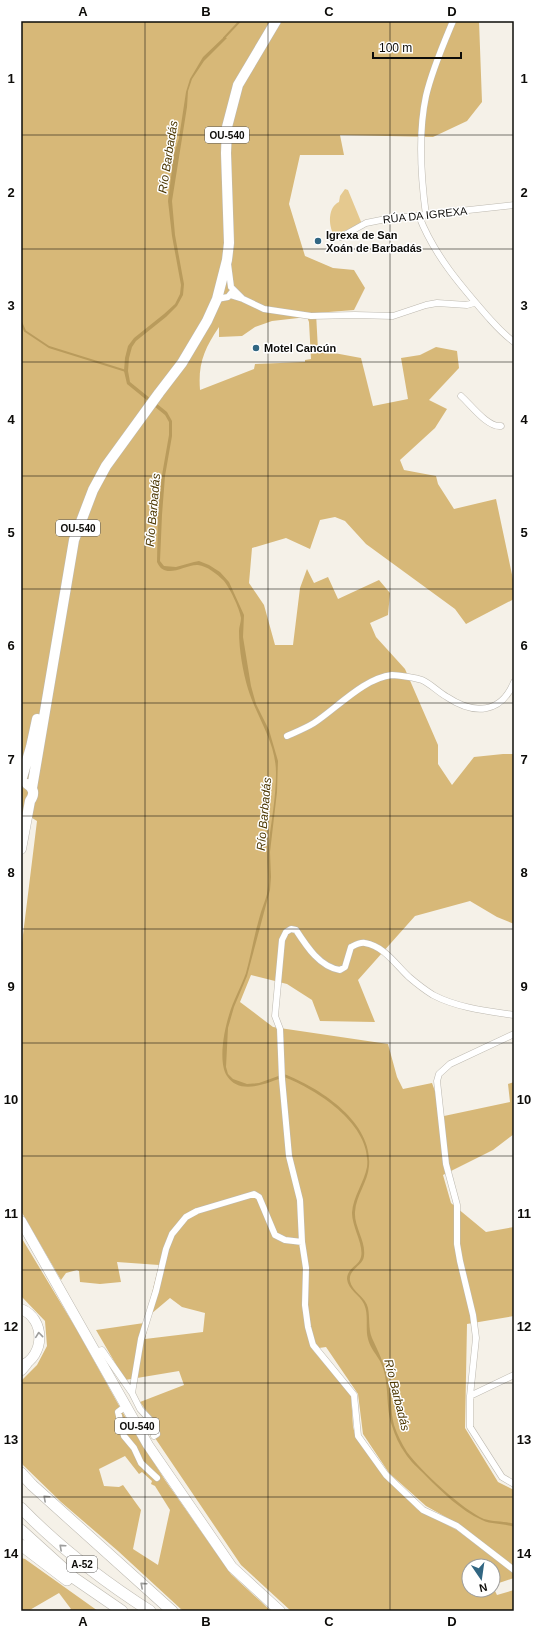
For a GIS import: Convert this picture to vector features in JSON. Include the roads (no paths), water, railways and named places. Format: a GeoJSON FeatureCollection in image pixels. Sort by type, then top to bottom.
{"type":"FeatureCollection","features":[{"type":"Feature","properties":{"kind":"highway"},"geometry":{"type":"LineString","coordinates":[[21,1473],[32,1486],[172,1611]]}},
{"type":"Feature","properties":{"kind":"highway","name":"A-52"},"geometry":{"type":"LineString","coordinates":[[21,1508],[71,1555],[110,1585],[150,1611]]}},
{"type":"Feature","properties":{"kind":"highway","name":"A-52"},"geometry":{"type":"LineString","coordinates":[[21,1530],[74,1578],[122,1611]]}},
{"type":"Feature","properties":{"kind":"highway"},"geometry":{"type":"LineString","coordinates":[[21,1546],[70,1583],[111,1611]]}},
{"type":"Feature","properties":{"kind":"main road","name":"OU-540"},"geometry":{"type":"LineString","coordinates":[[32,788],[74,540],[93,490],[106,466],[182,363],[207,322],[217,299],[228,260],[229,243],[226,153],[227,127],[238,86],[276,21]]}},
{"type":"Feature","properties":{"kind":"main road"},"geometry":{"type":"LineString","coordinates":[[21,849],[26,802],[34,795],[32,788],[21,782],[24,763],[31,747],[44,681],[57,637]]}},
{"type":"Feature","properties":{"kind":"main road","name":"OU-540"},"geometry":{"type":"LineString","coordinates":[[21,1221],[148,1445],[232,1567],[280,1611]]}},
{"type":"Feature","properties":{"kind":"main road"},"geometry":{"type":"LineString","coordinates":[[21,1309],[28,1312],[36,1322],[40,1334],[39,1345],[34,1356],[23,1366]]}},
{"type":"Feature","properties":{"kind":"street"},"geometry":{"type":"LineString","coordinates":[[453,21],[431,78],[424,106],[422,147],[422,216],[434,248],[474,303],[499,331],[514,342]]}},
{"type":"Feature","properties":{"kind":"street","name":"RÚA DA IGREXA"},"geometry":{"type":"LineString","coordinates":[[341,237],[366,223],[386,219],[514,205]]}},
{"type":"Feature","properties":{"kind":"street"},"geometry":{"type":"LineString","coordinates":[[228,260],[232,287],[230,295]]}},
{"type":"Feature","properties":{"kind":"street"},"geometry":{"type":"LineString","coordinates":[[222,282],[232,287],[243,299]]}},
{"type":"Feature","properties":{"kind":"street"},"geometry":{"type":"LineString","coordinates":[[217,299],[228,297],[230,295],[243,299],[264,309],[311,316],[393,316],[437,303],[467,305],[474,303]]}},
{"type":"Feature","properties":{"kind":"street"},"geometry":{"type":"LineString","coordinates":[[461,396],[472,405],[480,416],[494,426],[501,426]]}},
{"type":"Feature","properties":{"kind":"street"},"geometry":{"type":"LineString","coordinates":[[287,736],[313,724],[372,682],[392,675],[421,679],[448,698],[472,708],[488,708],[498,705],[509,692],[514,682]]}},
{"type":"Feature","properties":{"kind":"street"},"geometry":{"type":"LineString","coordinates":[[514,1015],[474,1009],[433,995],[420,986],[381,950],[365,943],[357,944],[351,947],[345,967],[340,970],[332,969],[321,961],[306,945],[296,930],[291,929],[286,932],[282,940],[275,1016],[280,1029],[282,1079],[289,1156],[300,1200],[302,1242],[306,1268],[305,1304],[308,1327],[313,1345],[354,1395],[358,1436],[386,1475],[423,1510],[457,1526],[514,1570]]}},
{"type":"Feature","properties":{"kind":"street"},"geometry":{"type":"LineString","coordinates":[[514,1034],[450,1064],[439,1074],[437,1081],[446,1164],[457,1205],[457,1244],[476,1338],[470,1396],[470,1427],[502,1477],[514,1484]]}},
{"type":"Feature","properties":{"kind":"street"},"geometry":{"type":"LineString","coordinates":[[132,1393],[141,1339],[156,1291],[166,1249],[172,1234],[186,1217],[197,1211],[254,1194],[259,1197],[275,1235],[284,1240],[302,1242]]}},
{"type":"Feature","properties":{"kind":"street"},"geometry":{"type":"LineString","coordinates":[[96,1352],[102,1350],[132,1393],[140,1409],[154,1424],[156,1434],[154,1436]]}},
{"type":"Feature","properties":{"kind":"street"},"geometry":{"type":"LineString","coordinates":[[470,1396],[514,1376]]}},
{"type":"Feature","properties":{"kind":"street"},"geometry":{"type":"LineString","coordinates":[[126,1406],[118,1412],[124,1436],[134,1448],[141,1463],[157,1478]]}},
{"type":"Feature","properties":{"kind":"street"},"geometry":{"type":"LineString","coordinates":[[134,1448],[140,1444]]}},
{"type":"Feature","properties":{"kind":"waterway","name":"Río Barbadás"},"geometry":{"type":"LineString","coordinates":[[224,38],[240,21]]}},
{"type":"Feature","properties":{"kind":"waterway"},"geometry":{"type":"LineString","coordinates":[[21,322],[25,331],[49,347],[126,371]]}},
{"type":"Feature","properties":{"kind":"place","name":"Igrexa de San Xoán de Barbadás"},"geometry":{"type":"Point","coordinates":[318,241]}},
{"type":"Feature","properties":{"kind":"place","name":"Motel Cancún"},"geometry":{"type":"Point","coordinates":[256,348]}}]}
